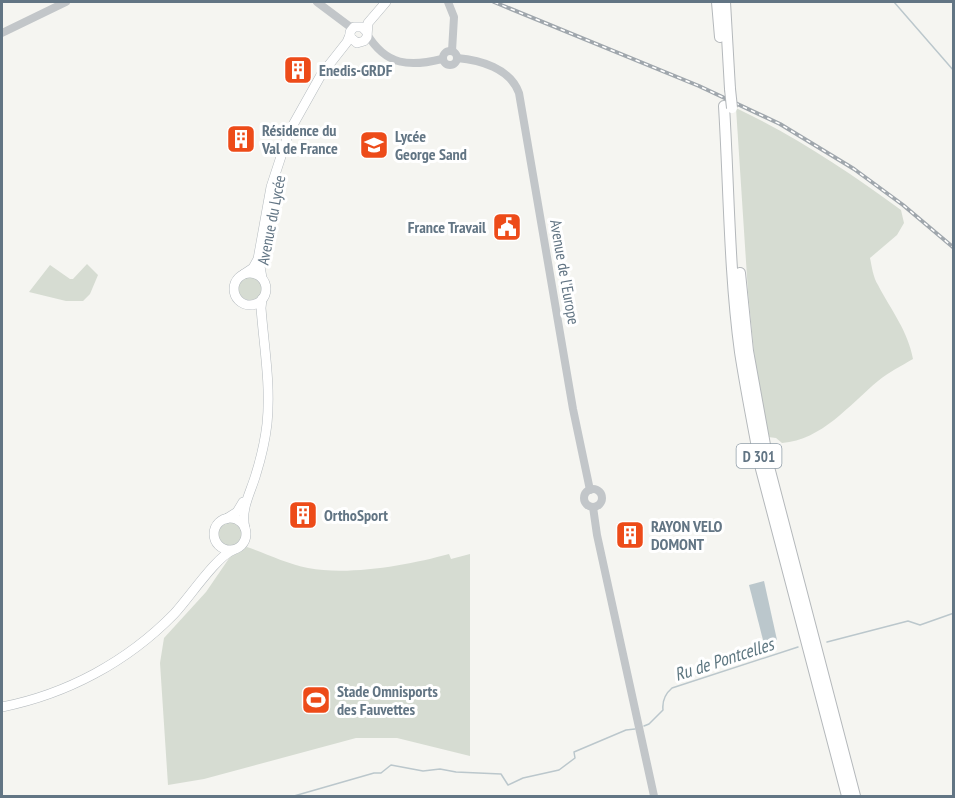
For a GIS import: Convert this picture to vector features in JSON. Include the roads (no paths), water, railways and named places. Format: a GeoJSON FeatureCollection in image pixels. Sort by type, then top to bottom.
{"type":"FeatureCollection","features":[{"type":"Feature","properties":{"kind":"highway","name":"D 301"},"geometry":{"type":"LineString","coordinates":[[717,2],[727,88]]}},
{"type":"Feature","properties":{"kind":"highway","name":"D 301"},"geometry":{"type":"LineString","coordinates":[[725,2],[734,280],[740,351],[761,469],[847,796]]}},
{"type":"Feature","properties":{"kind":"highway","name":"D 301"},"geometry":{"type":"LineString","coordinates":[[728,107],[748,351],[759,418],[769,467],[855,796]]}},
{"type":"Feature","properties":{"kind":"main road","name":"Avenue du Lycée"},"geometry":{"type":"LineString","coordinates":[[262,278],[260,266],[271,205],[292,137],[306,106],[325,75],[384,2]]}},
{"type":"Feature","properties":{"kind":"main road","name":"Avenue du Lycée"},"geometry":{"type":"LineString","coordinates":[[244,274],[250,271],[258,259],[272,187],[291,127],[321,75],[347,42],[359,34]]}},
{"type":"Feature","properties":{"kind":"main road"},"geometry":{"type":"LineString","coordinates":[[2,707],[32,700],[62,689],[94,674],[125,655],[160,628],[226,553],[244,542],[244,509],[256,476],[266,433],[268,392],[267,364],[261,308],[266,289],[262,278],[256,273],[244,274],[236,282],[234,290],[239,301],[256,311],[263,329]]}},
{"type":"Feature","properties":{"kind":"main road"},"geometry":{"type":"LineString","coordinates":[[247,304],[255,304],[262,299]]}},
{"type":"Feature","properties":{"kind":"main road"},"geometry":{"type":"LineString","coordinates":[[211,569],[217,551],[214,530],[220,522],[235,514],[240,508],[252,477],[261,441],[268,392]]}},
{"type":"Feature","properties":{"kind":"main road"},"geometry":{"type":"LineString","coordinates":[[225,519],[239,521],[245,528]]}},
{"type":"Feature","properties":{"kind":"main road"},"geometry":{"type":"LineString","coordinates":[[216,544],[224,550],[233,550]]}},
{"type":"Feature","properties":{"kind":"street"},"geometry":{"type":"LineString","coordinates":[[2,33],[66,2]]}},
{"type":"Feature","properties":{"kind":"street"},"geometry":{"type":"LineString","coordinates":[[316,2],[394,60],[417,65],[442,59],[450,65],[455,62],[454,17],[448,2]]}},
{"type":"Feature","properties":{"kind":"street","name":"Avenue de l'Europe"},"geometry":{"type":"LineString","coordinates":[[454,55],[496,68],[513,81],[519,93],[573,409],[590,490],[585,494],[584,499],[588,506],[593,507],[597,535],[654,796]]}},
{"type":"Feature","properties":{"kind":"waterway"},"geometry":{"type":"LineString","coordinates":[[894,2],[954,71]]}},
{"type":"Feature","properties":{"kind":"waterway","name":"Ru de Pontcelles"},"geometry":{"type":"LineString","coordinates":[[827,642],[908,621],[920,625],[954,613]]}},
{"type":"Feature","properties":{"kind":"waterway","name":"Ru de Pontcelles"},"geometry":{"type":"LineString","coordinates":[[644,726],[663,710],[664,698],[672,688],[798,647]]}},
{"type":"Feature","properties":{"kind":"waterway","name":"Ru de Pontcelles"},"geometry":{"type":"LineString","coordinates":[[294,796],[381,773],[391,765],[423,771],[440,769],[501,774],[508,785],[523,778],[559,770],[575,758],[574,752],[626,730],[635,729]]}},
{"type":"Feature","properties":{"kind":"railway"},"geometry":{"type":"LineString","coordinates":[[494,2],[699,86],[780,124],[854,169],[903,205],[954,248]]}},
{"type":"Feature","properties":{"kind":"place","name":"Enedis-GRDF"},"geometry":{"type":"Point","coordinates":[298,70]}},
{"type":"Feature","properties":{"kind":"place","name":"Résidence du Val de France"},"geometry":{"type":"Point","coordinates":[241,139]}},
{"type":"Feature","properties":{"kind":"place","name":"Lycée George Sand"},"geometry":{"type":"Point","coordinates":[374,145]}},
{"type":"Feature","properties":{"kind":"place","name":"France Travail"},"geometry":{"type":"Point","coordinates":[507,227]}},
{"type":"Feature","properties":{"kind":"place","name":"OrthoSport"},"geometry":{"type":"Point","coordinates":[303,515]}},
{"type":"Feature","properties":{"kind":"place","name":"RAYON VELO DOMONT"},"geometry":{"type":"Point","coordinates":[630,535]}},
{"type":"Feature","properties":{"kind":"place","name":"Stade Omnisports des Fauvettes"},"geometry":{"type":"Point","coordinates":[316,700]}}]}
